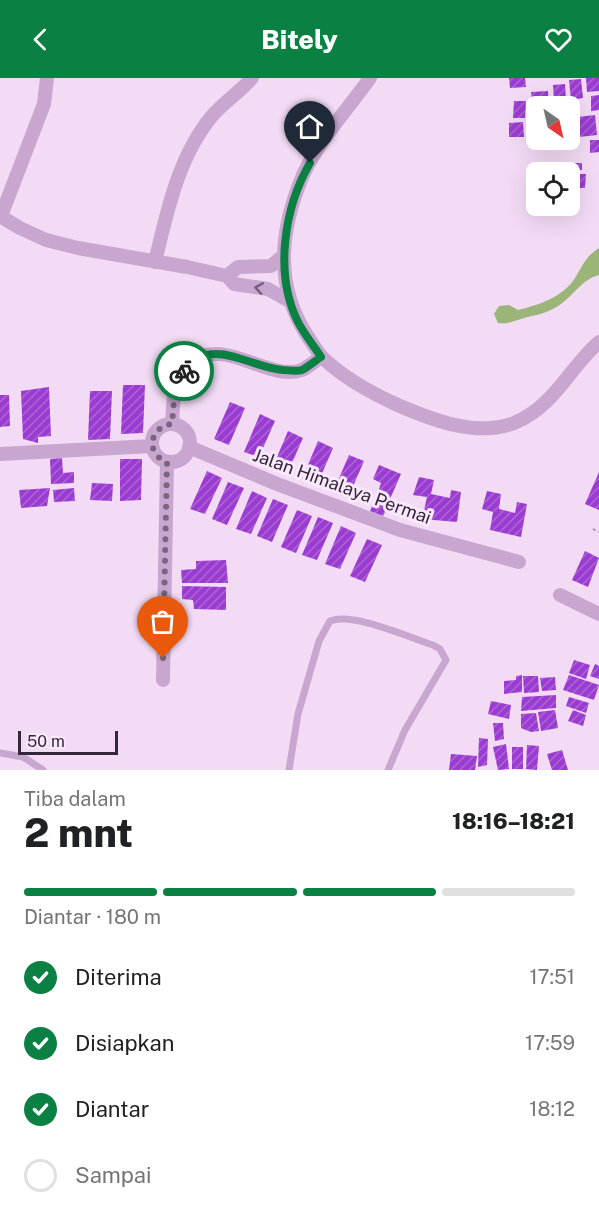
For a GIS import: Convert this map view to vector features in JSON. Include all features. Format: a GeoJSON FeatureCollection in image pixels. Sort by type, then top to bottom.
{"type":"FeatureCollection","features":[{"type":"Feature","properties":{"kind":"street"},"geometry":{"type":"LineString","coordinates":[[47,78],[44,104],[1,216],[46,240],[227,276],[234,284],[268,289],[291,302]]}},
{"type":"Feature","properties":{"kind":"street"},"geometry":{"type":"LineString","coordinates":[[155,262],[166,217],[191,147],[212,116],[252,78]]}},
{"type":"Feature","properties":{"kind":"street"},"geometry":{"type":"LineString","coordinates":[[370,78],[326,138],[304,174],[294,200],[284,255],[285,283],[298,322],[321,357],[359,385],[397,404],[446,423],[473,428],[515,423],[534,411],[551,398],[585,354],[599,342]]}},
{"type":"Feature","properties":{"kind":"street"},"geometry":{"type":"LineString","coordinates":[[227,276],[238,267],[271,266],[284,255]]}},
{"type":"Feature","properties":{"kind":"street"},"geometry":{"type":"LineString","coordinates":[[172,424],[175,388],[185,369],[200,357],[209,353],[221,353],[269,368],[301,370],[321,357]]}},
{"type":"Feature","properties":{"kind":"street"},"geometry":{"type":"LineString","coordinates":[[172,424],[188,434],[189,447],[183,457],[173,462],[167,462],[157,456],[152,446],[155,433],[165,425],[172,424]]}},
{"type":"Feature","properties":{"kind":"street"},"geometry":{"type":"LineString","coordinates":[[0,454],[152,446]]}},
{"type":"Feature","properties":{"kind":"street","name":"Jalan Himalaya Permai"},"geometry":{"type":"LineString","coordinates":[[189,447],[277,484],[400,530],[519,562]]}},
{"type":"Feature","properties":{"kind":"street"},"geometry":{"type":"LineString","coordinates":[[163,680],[167,462]]}},
{"type":"Feature","properties":{"kind":"street"},"geometry":{"type":"LineString","coordinates":[[560,595],[599,614]]}},
{"type":"Feature","properties":{"kind":"lane"},"geometry":{"type":"LineString","coordinates":[[289,770],[298,714],[319,641],[330,621],[340,618],[356,619],[433,645],[440,649],[446,660],[405,730],[388,770]]}},
{"type":"Feature","properties":{"kind":"lane"},"geometry":{"type":"LineString","coordinates":[[0,753],[23,757],[43,770]]}},
{"type":"Feature","properties":{"kind":"path"},"geometry":{"type":"LineString","coordinates":[[593,529],[599,532]]}},
{"type":"Feature","properties":{"kind":"shaded area"},"geometry":{"type":"Polygon","coordinates":[[[599,248],[599,275],[583,284],[561,304],[541,314],[498,323],[494,314],[499,306],[509,305],[518,310],[542,303],[557,295],[570,285],[588,258],[599,248]]]}},
{"type":"Feature","properties":{"kind":"building"},"geometry":{"type":"Polygon","coordinates":[[[509,78],[525,78],[526,87],[510,88],[509,78]]]}},
{"type":"Feature","properties":{"kind":"building"},"geometry":{"type":"Polygon","coordinates":[[[586,78],[599,78],[599,91],[587,92],[586,78]]]}},
{"type":"Feature","properties":{"kind":"building"},"geometry":{"type":"Polygon","coordinates":[[[581,79],[583,98],[571,96],[569,80],[581,79]]]}},
{"type":"Feature","properties":{"kind":"building"},"geometry":{"type":"Polygon","coordinates":[[[565,84],[566,96],[554,96],[553,85],[565,84]]]}},
{"type":"Feature","properties":{"kind":"building"},"geometry":{"type":"Polygon","coordinates":[[[548,91],[548,96],[531,96],[531,92],[548,91]]]}},
{"type":"Feature","properties":{"kind":"building"},"geometry":{"type":"Polygon","coordinates":[[[599,95],[599,110],[591,111],[591,96],[599,95]]]}},
{"type":"Feature","properties":{"kind":"building"},"geometry":{"type":"Polygon","coordinates":[[[514,101],[526,101],[525,118],[513,118],[514,101]]]}},
{"type":"Feature","properties":{"kind":"building"},"geometry":{"type":"Polygon","coordinates":[[[595,115],[597,135],[580,137],[580,117],[595,115]]]}},
{"type":"Feature","properties":{"kind":"building"},"geometry":{"type":"Polygon","coordinates":[[[523,122],[524,137],[509,137],[509,123],[523,122]]]}},
{"type":"Feature","properties":{"kind":"building"},"geometry":{"type":"Polygon","coordinates":[[[590,140],[599,140],[599,152],[590,153],[590,140]]]}},
{"type":"Feature","properties":{"kind":"building"},"geometry":{"type":"Polygon","coordinates":[[[580,174],[586,174],[585,188],[580,188],[580,174]]]}},
{"type":"Feature","properties":{"kind":"building"},"geometry":{"type":"Polygon","coordinates":[[[123,385],[145,385],[143,433],[121,434],[123,385]]]}},
{"type":"Feature","properties":{"kind":"building"},"geometry":{"type":"Polygon","coordinates":[[[49,387],[51,436],[38,437],[38,443],[23,439],[21,391],[49,387]]]}},
{"type":"Feature","properties":{"kind":"building"},"geometry":{"type":"Polygon","coordinates":[[[90,391],[112,391],[110,439],[88,440],[90,391]]]}},
{"type":"Feature","properties":{"kind":"building"},"geometry":{"type":"Polygon","coordinates":[[[0,395],[9,395],[10,426],[0,427],[0,395]]]}},
{"type":"Feature","properties":{"kind":"building"},"geometry":{"type":"Polygon","coordinates":[[[230,402],[245,408],[229,445],[214,439],[230,402]]]}},
{"type":"Feature","properties":{"kind":"building"},"geometry":{"type":"Polygon","coordinates":[[[260,414],[275,421],[259,457],[244,452],[260,414]]]}},
{"type":"Feature","properties":{"kind":"building"},"geometry":{"type":"Polygon","coordinates":[[[288,431],[303,438],[287,474],[272,469],[288,431]]]}},
{"type":"Feature","properties":{"kind":"building"},"geometry":{"type":"Polygon","coordinates":[[[318,441],[333,448],[317,485],[302,479],[318,441]]]}},
{"type":"Feature","properties":{"kind":"building"},"geometry":{"type":"Polygon","coordinates":[[[349,455],[364,461],[348,498],[333,492],[349,455]]]}},
{"type":"Feature","properties":{"kind":"building"},"geometry":{"type":"Polygon","coordinates":[[[62,458],[63,473],[74,472],[74,483],[51,484],[50,459],[62,458]]]}},
{"type":"Feature","properties":{"kind":"building"},"geometry":{"type":"Polygon","coordinates":[[[120,459],[142,459],[141,500],[120,501],[120,459]]]}},
{"type":"Feature","properties":{"kind":"building"},"geometry":{"type":"Polygon","coordinates":[[[379,465],[401,474],[390,499],[377,495],[381,483],[373,479],[379,465]]]}},
{"type":"Feature","properties":{"kind":"building"},"geometry":{"type":"Polygon","coordinates":[[[207,471],[222,478],[205,514],[190,509],[207,471]]]}},
{"type":"Feature","properties":{"kind":"building"},"geometry":{"type":"Polygon","coordinates":[[[599,472],[599,510],[585,504],[599,472]]]}},
{"type":"Feature","properties":{"kind":"building"},"geometry":{"type":"Polygon","coordinates":[[[419,477],[434,480],[431,494],[450,498],[451,490],[461,492],[457,522],[422,519],[427,497],[413,495],[419,477]]]}},
{"type":"Feature","properties":{"kind":"building"},"geometry":{"type":"Polygon","coordinates":[[[228,482],[244,488],[227,525],[212,519],[228,482]]]}},
{"type":"Feature","properties":{"kind":"building"},"geometry":{"type":"Polygon","coordinates":[[[92,483],[113,484],[112,501],[90,500],[92,483]]]}},
{"type":"Feature","properties":{"kind":"building"},"geometry":{"type":"Polygon","coordinates":[[[50,488],[47,506],[21,508],[19,490],[50,488]]]}},
{"type":"Feature","properties":{"kind":"building"},"geometry":{"type":"Polygon","coordinates":[[[74,488],[75,501],[54,502],[53,490],[74,488]]]}},
{"type":"Feature","properties":{"kind":"building"},"geometry":{"type":"Polygon","coordinates":[[[252,491],[267,498],[251,534],[236,529],[252,491]]]}},
{"type":"Feature","properties":{"kind":"building"},"geometry":{"type":"Polygon","coordinates":[[[487,491],[501,494],[499,509],[515,513],[517,502],[527,504],[521,537],[490,530],[493,512],[482,509],[487,491]]]}},
{"type":"Feature","properties":{"kind":"building"},"geometry":{"type":"Polygon","coordinates":[[[273,499],[288,505],[272,542],[257,536],[273,499]]]}},
{"type":"Feature","properties":{"kind":"building"},"geometry":{"type":"Polygon","coordinates":[[[375,499],[389,505],[383,516],[370,511],[375,499]]]}},
{"type":"Feature","properties":{"kind":"building"},"geometry":{"type":"Polygon","coordinates":[[[297,510],[312,516],[296,553],[281,547],[297,510]]]}},
{"type":"Feature","properties":{"kind":"building"},"geometry":{"type":"Polygon","coordinates":[[[318,517],[333,523],[317,560],[302,555],[318,517]]]}},
{"type":"Feature","properties":{"kind":"building"},"geometry":{"type":"Polygon","coordinates":[[[341,526],[356,533],[340,569],[325,564],[341,526]]]}},
{"type":"Feature","properties":{"kind":"building"},"geometry":{"type":"Polygon","coordinates":[[[367,539],[382,545],[365,582],[350,576],[367,539]]]}},
{"type":"Feature","properties":{"kind":"building"},"geometry":{"type":"Polygon","coordinates":[[[585,551],[599,558],[588,587],[572,580],[585,551]]]}},
{"type":"Feature","properties":{"kind":"building"},"geometry":{"type":"Polygon","coordinates":[[[226,560],[228,583],[182,583],[181,570],[196,569],[196,561],[226,560]]]}},
{"type":"Feature","properties":{"kind":"building"},"geometry":{"type":"Polygon","coordinates":[[[182,586],[226,587],[226,610],[194,609],[193,600],[182,599],[182,586]]]}},
{"type":"Feature","properties":{"kind":"building"},"geometry":{"type":"Polygon","coordinates":[[[574,660],[590,665],[586,679],[569,673],[574,660]]]}},
{"type":"Feature","properties":{"kind":"building"},"geometry":{"type":"Polygon","coordinates":[[[595,664],[599,666],[599,679],[590,676],[595,664]]]}},
{"type":"Feature","properties":{"kind":"building"},"geometry":{"type":"Polygon","coordinates":[[[522,675],[522,692],[504,694],[504,681],[516,680],[516,676],[522,675]]]}},
{"type":"Feature","properties":{"kind":"building"},"geometry":{"type":"Polygon","coordinates":[[[569,675],[599,685],[594,700],[563,690],[569,675]]]}},
{"type":"Feature","properties":{"kind":"building"},"geometry":{"type":"Polygon","coordinates":[[[523,676],[538,676],[539,692],[524,693],[523,676]]]}},
{"type":"Feature","properties":{"kind":"building"},"geometry":{"type":"Polygon","coordinates":[[[555,677],[556,690],[542,691],[540,678],[555,677]]]}},
{"type":"Feature","properties":{"kind":"building"},"geometry":{"type":"Polygon","coordinates":[[[556,695],[556,708],[521,711],[522,697],[556,695]]]}},
{"type":"Feature","properties":{"kind":"building"},"geometry":{"type":"Polygon","coordinates":[[[569,697],[589,703],[586,713],[566,706],[569,697]]]}},
{"type":"Feature","properties":{"kind":"building"},"geometry":{"type":"Polygon","coordinates":[[[491,701],[511,705],[509,719],[488,714],[491,701]]]}},
{"type":"Feature","properties":{"kind":"building"},"geometry":{"type":"Polygon","coordinates":[[[555,710],[558,728],[541,731],[538,712],[555,710]]]}},
{"type":"Feature","properties":{"kind":"building"},"geometry":{"type":"Polygon","coordinates":[[[573,710],[586,715],[583,726],[568,721],[573,710]]]}},
{"type":"Feature","properties":{"kind":"building"},"geometry":{"type":"Polygon","coordinates":[[[536,713],[539,731],[531,732],[521,728],[521,714],[536,713]]]}},
{"type":"Feature","properties":{"kind":"building"},"geometry":{"type":"Polygon","coordinates":[[[493,723],[503,723],[504,739],[495,741],[493,723]]]}},
{"type":"Feature","properties":{"kind":"building"},"geometry":{"type":"Polygon","coordinates":[[[479,738],[488,739],[487,765],[478,767],[479,738]]]}},
{"type":"Feature","properties":{"kind":"building"},"geometry":{"type":"Polygon","coordinates":[[[506,744],[509,769],[498,770],[493,747],[506,744]]]}},
{"type":"Feature","properties":{"kind":"building"},"geometry":{"type":"Polygon","coordinates":[[[527,745],[539,746],[537,770],[526,769],[527,745]]]}},
{"type":"Feature","properties":{"kind":"building"},"geometry":{"type":"Polygon","coordinates":[[[512,747],[523,747],[523,769],[512,769],[512,747]]]}},
{"type":"Feature","properties":{"kind":"building"},"geometry":{"type":"Polygon","coordinates":[[[562,750],[568,770],[552,770],[547,754],[562,750]]]}},
{"type":"Feature","properties":{"kind":"building"},"geometry":{"type":"Polygon","coordinates":[[[451,754],[477,756],[475,770],[449,770],[451,754]]]}},
{"type":"Feature","properties":{"kind":"way so far"},"geometry":{"type":"LineString","coordinates":[[163,658],[167,462],[161,460],[153,451],[152,439],[159,428],[172,424],[175,388],[184,371]]}},
{"type":"Feature","properties":{"kind":"route"},"geometry":{"type":"LineString","coordinates":[[184,371],[194,360],[209,353],[221,353],[269,368],[289,370],[301,370],[321,357],[298,322],[285,283],[283,264],[294,200],[310,163]]}}]}
